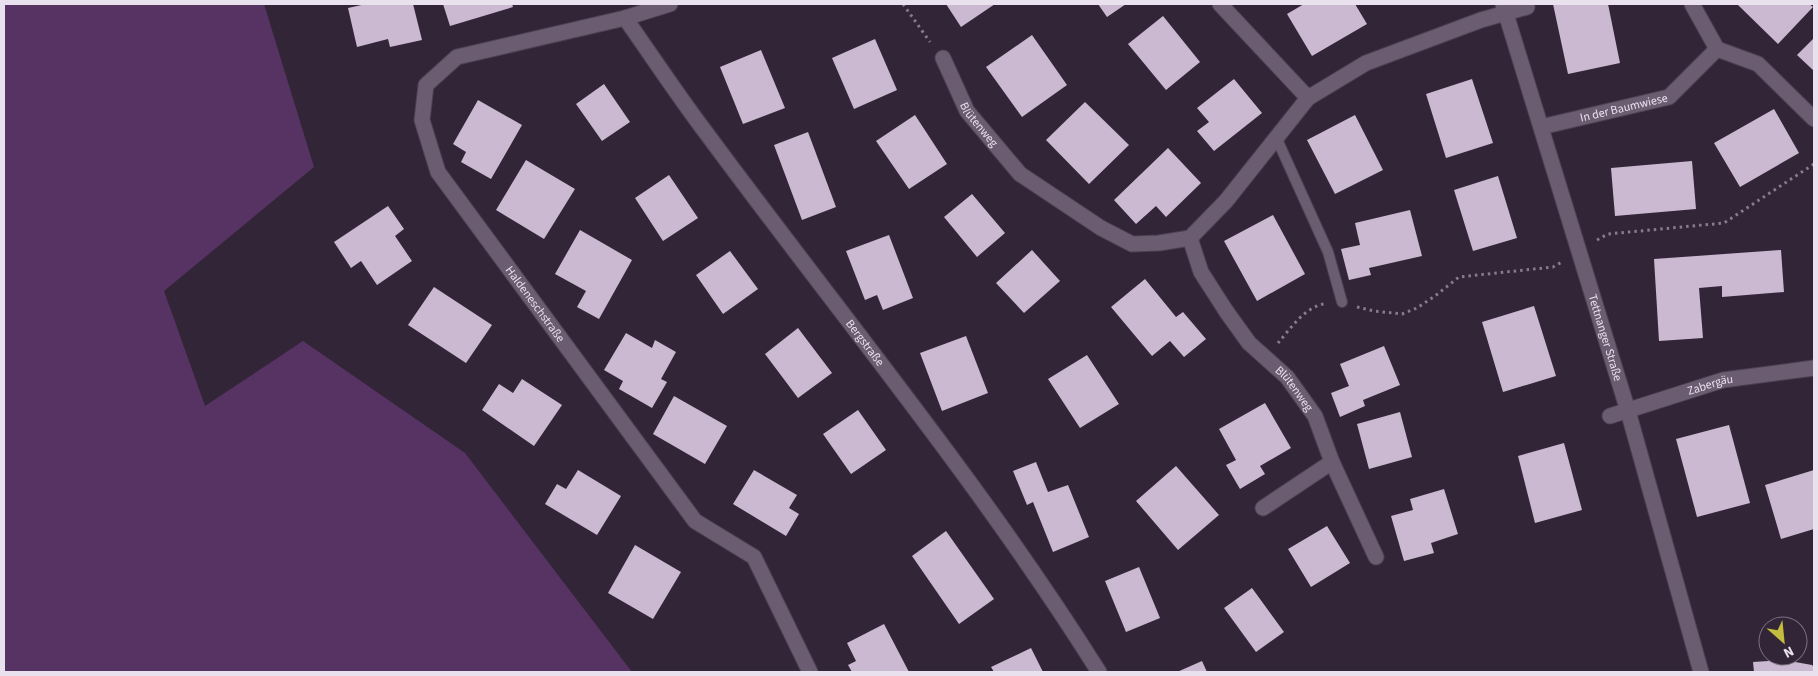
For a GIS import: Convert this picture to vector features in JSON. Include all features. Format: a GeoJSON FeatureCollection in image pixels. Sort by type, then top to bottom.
{"type":"FeatureCollection","features":[{"type":"Feature","properties":{"kind":"street","name":"Haldeneschstraße"},"geometry":{"type":"LineString","coordinates":[[670,4],[625,18],[457,57],[426,85],[422,120],[438,172],[695,521],[754,557],[810,672]]}},
{"type":"Feature","properties":{"kind":"street"},"geometry":{"type":"LineString","coordinates":[[1220,4],[1308,98]]}},
{"type":"Feature","properties":{"kind":"street"},"geometry":{"type":"LineString","coordinates":[[1692,4],[1718,49],[1758,64],[1814,119]]}},
{"type":"Feature","properties":{"kind":"street"},"geometry":{"type":"LineString","coordinates":[[1190,238],[1226,201],[1308,98],[1366,63],[1481,20],[1504,8],[1527,7]]}},
{"type":"Feature","properties":{"kind":"street","name":"Tettnanger Straße"},"geometry":{"type":"LineString","coordinates":[[1504,8],[1628,410],[1701,672]]}},
{"type":"Feature","properties":{"kind":"street","name":"Bergstraße"},"geometry":{"type":"LineString","coordinates":[[625,18],[706,133],[951,456],[1066,620],[1099,672]]}},
{"type":"Feature","properties":{"kind":"street","name":"In der Baumwiese"},"geometry":{"type":"LineString","coordinates":[[1541,127],[1669,97],[1718,49]]}},
{"type":"Feature","properties":{"kind":"street","name":"Blütenweg"},"geometry":{"type":"LineString","coordinates":[[942,58],[967,111],[1020,174],[1101,228],[1132,244],[1159,243],[1190,238],[1201,272],[1249,343],[1287,377],[1315,416],[1332,462],[1376,557]]}},
{"type":"Feature","properties":{"kind":"street","name":"Zabergäu"},"geometry":{"type":"LineString","coordinates":[[1610,416],[1723,380],[1814,368]]}},
{"type":"Feature","properties":{"kind":"street"},"geometry":{"type":"LineString","coordinates":[[1263,508],[1332,462]]}},
{"type":"Feature","properties":{"kind":"lane"},"geometry":{"type":"LineString","coordinates":[[1276,137],[1328,252],[1342,302]]}},
{"type":"Feature","properties":{"kind":"path"},"geometry":{"type":"LineString","coordinates":[[903,4],[942,58]]}},
{"type":"Feature","properties":{"kind":"path"},"geometry":{"type":"LineString","coordinates":[[1266,358],[1301,317],[1320,305],[1342,302],[1374,312],[1402,314],[1423,304],[1459,277],[1553,267],[1608,234],[1724,223],[1814,164]]}},
{"type":"Feature","properties":{"kind":"shaded area"},"geometry":{"type":"Polygon","coordinates":[[[4,4],[264,4],[314,167],[164,291],[205,406],[303,341],[465,453],[632,672],[4,672],[4,4]]]}},
{"type":"Feature","properties":{"kind":"building"},"geometry":{"type":"Polygon","coordinates":[[[366,4],[413,4],[422,40],[390,47],[388,39],[357,47],[348,8],[366,4]]]}},
{"type":"Feature","properties":{"kind":"building"},"geometry":{"type":"Polygon","coordinates":[[[443,4],[512,4],[513,7],[450,26],[443,4]]]}},
{"type":"Feature","properties":{"kind":"building"},"geometry":{"type":"Polygon","coordinates":[[[946,4],[995,4],[961,27],[946,4]]]}},
{"type":"Feature","properties":{"kind":"building"},"geometry":{"type":"Polygon","coordinates":[[[1098,4],[1126,4],[1107,17],[1098,4]]]}},
{"type":"Feature","properties":{"kind":"building"},"geometry":{"type":"Polygon","coordinates":[[[1304,4],[1355,4],[1367,24],[1312,56],[1287,14],[1304,4]]]}},
{"type":"Feature","properties":{"kind":"building"},"geometry":{"type":"Polygon","coordinates":[[[1553,4],[1608,4],[1620,63],[1568,74],[1553,4]]]}},
{"type":"Feature","properties":{"kind":"building"},"geometry":{"type":"Polygon","coordinates":[[[1739,4],[1809,4],[1813,7],[1778,44],[1739,4]]]}},
{"type":"Feature","properties":{"kind":"building"},"geometry":{"type":"Polygon","coordinates":[[[1163,16],[1200,62],[1166,90],[1128,44],[1163,16]]]}},
{"type":"Feature","properties":{"kind":"building"},"geometry":{"type":"Polygon","coordinates":[[[1032,35],[1067,85],[1022,117],[986,67],[1032,35]]]}},
{"type":"Feature","properties":{"kind":"building"},"geometry":{"type":"Polygon","coordinates":[[[1814,38],[1814,71],[1797,55],[1814,38]]]}},
{"type":"Feature","properties":{"kind":"building"},"geometry":{"type":"Polygon","coordinates":[[[875,39],[897,90],[854,109],[832,58],[875,39]]]}},
{"type":"Feature","properties":{"kind":"building"},"geometry":{"type":"Polygon","coordinates":[[[761,50],[785,108],[743,124],[720,67],[761,50]]]}},
{"type":"Feature","properties":{"kind":"building"},"geometry":{"type":"Polygon","coordinates":[[[1234,79],[1262,113],[1214,151],[1197,131],[1209,122],[1197,108],[1234,79]]]}},
{"type":"Feature","properties":{"kind":"building"},"geometry":{"type":"Polygon","coordinates":[[[1472,79],[1493,143],[1446,158],[1426,94],[1472,79]]]}},
{"type":"Feature","properties":{"kind":"building"},"geometry":{"type":"Polygon","coordinates":[[[604,84],[630,122],[602,141],[576,104],[604,84]]]}},
{"type":"Feature","properties":{"kind":"building"},"geometry":{"type":"Polygon","coordinates":[[[478,100],[522,125],[491,179],[461,162],[466,152],[453,144],[478,100]]]}},
{"type":"Feature","properties":{"kind":"building"},"geometry":{"type":"Polygon","coordinates":[[[1085,102],[1129,145],[1089,184],[1046,140],[1085,102]]]}},
{"type":"Feature","properties":{"kind":"building"},"geometry":{"type":"Polygon","coordinates":[[[1774,109],[1799,153],[1740,187],[1714,143],[1774,109]]]}},
{"type":"Feature","properties":{"kind":"building"},"geometry":{"type":"Polygon","coordinates":[[[915,115],[947,164],[909,189],[876,141],[915,115]]]}},
{"type":"Feature","properties":{"kind":"building"},"geometry":{"type":"Polygon","coordinates":[[[1355,115],[1383,170],[1335,194],[1307,140],[1355,115]]]}},
{"type":"Feature","properties":{"kind":"building"},"geometry":{"type":"Polygon","coordinates":[[[808,132],[836,207],[802,220],[774,145],[808,132]]]}},
{"type":"Feature","properties":{"kind":"building"},"geometry":{"type":"Polygon","coordinates":[[[1168,148],[1201,183],[1166,217],[1156,206],[1136,224],[1114,200],[1168,148]]]}},
{"type":"Feature","properties":{"kind":"building"},"geometry":{"type":"Polygon","coordinates":[[[526,160],[575,189],[544,239],[496,210],[526,160]]]}},
{"type":"Feature","properties":{"kind":"building"},"geometry":{"type":"Polygon","coordinates":[[[1692,161],[1696,209],[1615,216],[1611,168],[1692,161]]]}},
{"type":"Feature","properties":{"kind":"building"},"geometry":{"type":"Polygon","coordinates":[[[669,175],[698,218],[663,241],[635,198],[669,175]]]}},
{"type":"Feature","properties":{"kind":"building"},"geometry":{"type":"Polygon","coordinates":[[[1498,176],[1517,238],[1473,251],[1454,190],[1498,176]]]}},
{"type":"Feature","properties":{"kind":"building"},"geometry":{"type":"Polygon","coordinates":[[[972,194],[1005,233],[977,257],[944,217],[972,194]]]}},
{"type":"Feature","properties":{"kind":"building"},"geometry":{"type":"Polygon","coordinates":[[[388,206],[404,229],[395,236],[412,261],[377,285],[361,261],[351,268],[334,242],[388,206]]]}},
{"type":"Feature","properties":{"kind":"building"},"geometry":{"type":"Polygon","coordinates":[[[1410,210],[1422,256],[1369,268],[1371,275],[1349,280],[1341,249],[1360,245],[1355,223],[1410,210]]]}},
{"type":"Feature","properties":{"kind":"building"},"geometry":{"type":"Polygon","coordinates":[[[1273,215],[1305,274],[1257,301],[1224,241],[1273,215]]]}},
{"type":"Feature","properties":{"kind":"building"},"geometry":{"type":"Polygon","coordinates":[[[580,230],[632,260],[599,319],[577,307],[586,291],[555,274],[580,230]]]}},
{"type":"Feature","properties":{"kind":"building"},"geometry":{"type":"Polygon","coordinates":[[[889,235],[913,298],[883,310],[877,295],[865,300],[846,251],[889,235]]]}},
{"type":"Feature","properties":{"kind":"building"},"geometry":{"type":"Polygon","coordinates":[[[1032,250],[1060,281],[1024,313],[996,283],[1032,250]]]}},
{"type":"Feature","properties":{"kind":"building"},"geometry":{"type":"Polygon","coordinates":[[[1781,250],[1784,292],[1722,297],[1722,286],[1699,288],[1703,338],[1659,341],[1654,259],[1781,250]]]}},
{"type":"Feature","properties":{"kind":"building"},"geometry":{"type":"Polygon","coordinates":[[[730,251],[758,289],[723,314],[696,275],[730,251]]]}},
{"type":"Feature","properties":{"kind":"building"},"geometry":{"type":"Polygon","coordinates":[[[1145,279],[1176,317],[1183,312],[1206,339],[1184,357],[1170,341],[1152,356],[1111,307],[1145,279]]]}},
{"type":"Feature","properties":{"kind":"building"},"geometry":{"type":"Polygon","coordinates":[[[434,287],[492,325],[466,363],[408,325],[434,287]]]}},
{"type":"Feature","properties":{"kind":"building"},"geometry":{"type":"Polygon","coordinates":[[[1534,306],[1556,376],[1503,392],[1482,322],[1534,306]]]}},
{"type":"Feature","properties":{"kind":"building"},"geometry":{"type":"Polygon","coordinates":[[[798,328],[832,373],[798,398],[765,354],[798,328]]]}},
{"type":"Feature","properties":{"kind":"building"},"geometry":{"type":"Polygon","coordinates":[[[626,333],[652,348],[655,340],[676,352],[661,379],[667,382],[652,408],[619,389],[623,381],[604,370],[626,333]]]}},
{"type":"Feature","properties":{"kind":"building"},"geometry":{"type":"Polygon","coordinates":[[[966,336],[988,393],[942,411],[920,353],[966,336]]]}},
{"type":"Feature","properties":{"kind":"building"},"geometry":{"type":"Polygon","coordinates":[[[1384,346],[1400,385],[1363,400],[1365,406],[1340,417],[1331,393],[1349,386],[1340,364],[1384,346]]]}},
{"type":"Feature","properties":{"kind":"building"},"geometry":{"type":"Polygon","coordinates":[[[1087,355],[1119,404],[1080,428],[1048,379],[1087,355]]]}},
{"type":"Feature","properties":{"kind":"building"},"geometry":{"type":"Polygon","coordinates":[[[522,379],[562,405],[534,446],[482,410],[499,384],[513,393],[522,379]]]}},
{"type":"Feature","properties":{"kind":"building"},"geometry":{"type":"Polygon","coordinates":[[[674,396],[727,426],[705,464],[653,434],[674,396]]]}},
{"type":"Feature","properties":{"kind":"building"},"geometry":{"type":"Polygon","coordinates":[[[1265,403],[1291,448],[1260,466],[1265,474],[1240,489],[1226,465],[1236,460],[1219,429],[1265,403]]]}},
{"type":"Feature","properties":{"kind":"building"},"geometry":{"type":"Polygon","coordinates":[[[858,410],[886,450],[851,474],[823,434],[858,410]]]}},
{"type":"Feature","properties":{"kind":"building"},"geometry":{"type":"Polygon","coordinates":[[[1400,412],[1412,457],[1369,469],[1357,424],[1400,412]]]}},
{"type":"Feature","properties":{"kind":"building"},"geometry":{"type":"Polygon","coordinates":[[[1729,425],[1750,503],[1697,517],[1676,439],[1729,425]]]}},
{"type":"Feature","properties":{"kind":"building"},"geometry":{"type":"Polygon","coordinates":[[[1564,443],[1582,510],[1535,523],[1518,456],[1564,443]]]}},
{"type":"Feature","properties":{"kind":"building"},"geometry":{"type":"Polygon","coordinates":[[[1036,462],[1048,492],[1068,485],[1089,537],[1053,552],[1033,502],[1027,505],[1013,471],[1036,462]]]}},
{"type":"Feature","properties":{"kind":"building"},"geometry":{"type":"Polygon","coordinates":[[[1176,466],[1219,515],[1178,550],[1136,501],[1176,466]]]}},
{"type":"Feature","properties":{"kind":"building"},"geometry":{"type":"Polygon","coordinates":[[[578,470],[621,496],[597,535],[545,504],[557,484],[566,489],[578,470]]]}},
{"type":"Feature","properties":{"kind":"building"},"geometry":{"type":"Polygon","coordinates":[[[754,470],[797,495],[789,508],[799,514],[786,536],[733,504],[754,470]]]}},
{"type":"Feature","properties":{"kind":"building"},"geometry":{"type":"Polygon","coordinates":[[[1814,470],[1814,529],[1781,539],[1765,485],[1814,470]]]}},
{"type":"Feature","properties":{"kind":"building"},"geometry":{"type":"Polygon","coordinates":[[[1444,489],[1458,534],[1431,543],[1434,553],[1404,561],[1391,516],[1413,510],[1410,499],[1444,489]]]}},
{"type":"Feature","properties":{"kind":"building"},"geometry":{"type":"Polygon","coordinates":[[[1327,526],[1350,563],[1311,587],[1288,549],[1327,526]]]}},
{"type":"Feature","properties":{"kind":"building"},"geometry":{"type":"Polygon","coordinates":[[[946,531],[994,599],[959,624],[912,556],[946,531]]]}},
{"type":"Feature","properties":{"kind":"building"},"geometry":{"type":"Polygon","coordinates":[[[635,545],[681,572],[653,619],[608,593],[635,545]]]}},
{"type":"Feature","properties":{"kind":"building"},"geometry":{"type":"Polygon","coordinates":[[[1139,567],[1160,618],[1126,632],[1105,581],[1139,567]]]}},
{"type":"Feature","properties":{"kind":"building"},"geometry":{"type":"Polygon","coordinates":[[[1252,588],[1284,632],[1256,652],[1224,608],[1252,588]]]}},
{"type":"Feature","properties":{"kind":"building"},"geometry":{"type":"Polygon","coordinates":[[[884,624],[909,672],[852,672],[848,665],[856,661],[847,643],[884,624]]]}},
{"type":"Feature","properties":{"kind":"building"},"geometry":{"type":"Polygon","coordinates":[[[1031,648],[1043,672],[994,672],[991,667],[1031,648]]]}},
{"type":"Feature","properties":{"kind":"building"},"geometry":{"type":"Polygon","coordinates":[[[1202,661],[1207,672],[1177,672],[1202,661]]]}},
{"type":"Feature","properties":{"kind":"building"},"geometry":{"type":"Polygon","coordinates":[[[1753,662],[1758,662],[1758,666],[1808,666],[1808,664],[1814,667],[1814,672],[1754,672],[1753,662]]]}}]}
